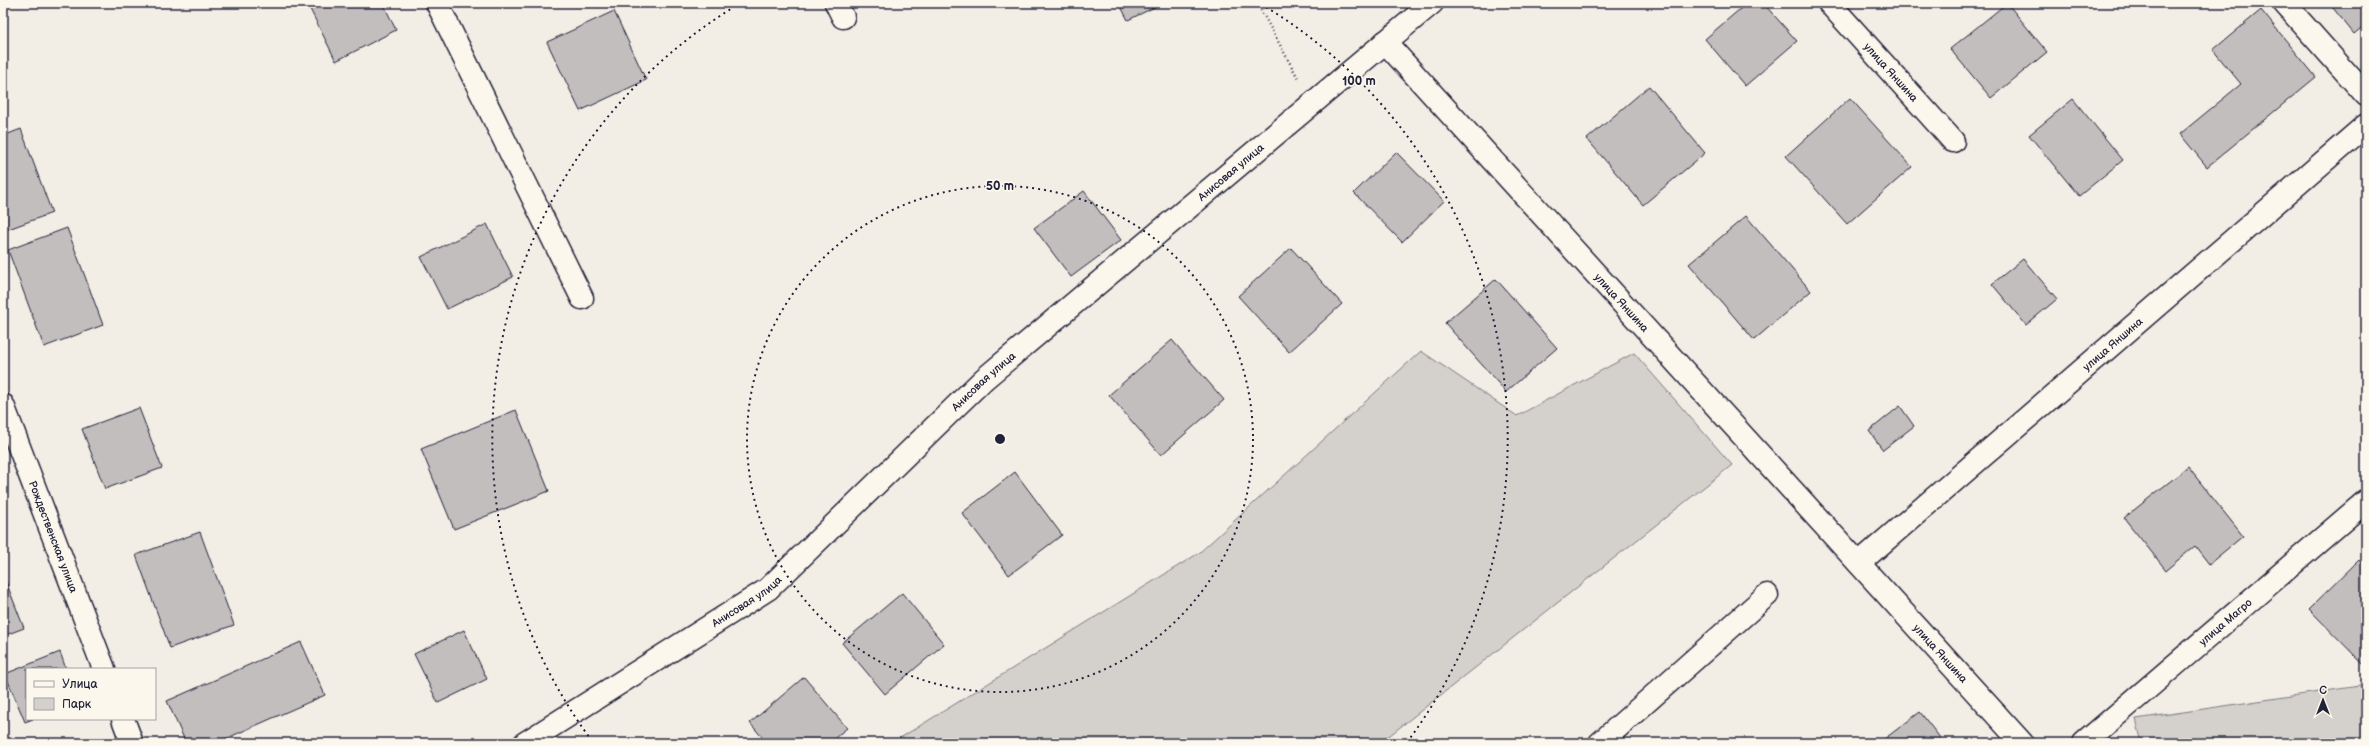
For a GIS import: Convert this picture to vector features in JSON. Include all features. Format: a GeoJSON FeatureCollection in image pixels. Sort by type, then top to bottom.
{"type":"FeatureCollection","features":[{"type":"Feature","properties":{"kind":"street"},"geometry":{"type":"LineString","coordinates":[[438,3],[582,298]]}},
{"type":"Feature","properties":{"kind":"street","name":"Анисовая улица"},"geometry":{"type":"LineString","coordinates":[[525,743],[768,589],[984,379],[1432,3]]}},
{"type":"Feature","properties":{"kind":"street","name":"улица Яншина"},"geometry":{"type":"LineString","coordinates":[[1829,3],[1953,141]]}},
{"type":"Feature","properties":{"kind":"street"},"geometry":{"type":"LineString","coordinates":[[2284,3],[2366,95]]}},
{"type":"Feature","properties":{"kind":"street","name":"улица Яншина"},"geometry":{"type":"LineString","coordinates":[[1385,42],[2022,743]]}},
{"type":"Feature","properties":{"kind":"street","name":"улица Яншина"},"geometry":{"type":"LineString","coordinates":[[1859,563],[2366,125]]}},
{"type":"Feature","properties":{"kind":"street","name":"Рождественская улица"},"geometry":{"type":"LineString","coordinates":[[3,405],[104,668]]}},
{"type":"Feature","properties":{"kind":"street","name":"улица Магро"},"geometry":{"type":"LineString","coordinates":[[2084,743],[2366,501]]}},
{"type":"Feature","properties":{"kind":"street"},"geometry":{"type":"LineString","coordinates":[[1600,743],[1767,596]]}},
{"type":"Feature","properties":{"kind":"street"},"geometry":{"type":"LineString","coordinates":[[123,720],[132,743]]}},
{"type":"Feature","properties":{"kind":"path"},"geometry":{"type":"LineString","coordinates":[[1257,3],[1312,103]]}},
{"type":"Feature","properties":{"kind":"green space"},"geometry":{"type":"Polygon","coordinates":[[[1421,351],[1517,416],[1634,353],[1732,465],[1380,743],[892,743],[1199,553],[1421,351]]]}},
{"type":"Feature","properties":{"kind":"green space"},"geometry":{"type":"Polygon","coordinates":[[[2366,685],[2366,743],[2142,743],[2136,719],[2366,685]]]}},
{"type":"Feature","properties":{"kind":"building"},"geometry":{"type":"Polygon","coordinates":[[[307,3],[383,3],[396,30],[336,61],[307,3]]]}},
{"type":"Feature","properties":{"kind":"building"},"geometry":{"type":"Polygon","coordinates":[[[1119,3],[1163,3],[1128,20],[1119,3]]]}},
{"type":"Feature","properties":{"kind":"building"},"geometry":{"type":"Polygon","coordinates":[[[1747,3],[1763,3],[1797,41],[1745,86],[1705,39],[1747,3]]]}},
{"type":"Feature","properties":{"kind":"building"},"geometry":{"type":"Polygon","coordinates":[[[2007,3],[2047,52],[1991,98],[1950,49],[2007,3]]]}},
{"type":"Feature","properties":{"kind":"building"},"geometry":{"type":"Polygon","coordinates":[[[2329,3],[2366,3],[2366,24],[2354,34],[2329,3]]]}},
{"type":"Feature","properties":{"kind":"building"},"geometry":{"type":"Polygon","coordinates":[[[2261,10],[2316,77],[2207,167],[2180,134],[2241,84],[2213,50],[2261,10]]]}},
{"type":"Feature","properties":{"kind":"building"},"geometry":{"type":"Polygon","coordinates":[[[614,11],[646,80],[580,111],[547,42],[614,11]]]}},
{"type":"Feature","properties":{"kind":"building"},"geometry":{"type":"Polygon","coordinates":[[[1649,86],[1705,153],[1643,205],[1587,139],[1649,86]]]}},
{"type":"Feature","properties":{"kind":"building"},"geometry":{"type":"Polygon","coordinates":[[[1850,98],[1912,167],[1847,224],[1786,156],[1850,98]]]}},
{"type":"Feature","properties":{"kind":"building"},"geometry":{"type":"Polygon","coordinates":[[[2073,99],[2123,160],[2079,196],[2029,135],[2073,99]]]}},
{"type":"Feature","properties":{"kind":"building"},"geometry":{"type":"Polygon","coordinates":[[[21,129],[52,213],[3,231],[3,136],[21,129]]]}},
{"type":"Feature","properties":{"kind":"building"},"geometry":{"type":"Polygon","coordinates":[[[1396,152],[1444,201],[1402,242],[1354,193],[1396,152]]]}},
{"type":"Feature","properties":{"kind":"building"},"geometry":{"type":"Polygon","coordinates":[[[1084,191],[1121,240],[1071,277],[1034,228],[1084,191]]]}},
{"type":"Feature","properties":{"kind":"building"},"geometry":{"type":"Polygon","coordinates":[[[1746,216],[1811,291],[1754,340],[1689,264],[1746,216]]]}},
{"type":"Feature","properties":{"kind":"building"},"geometry":{"type":"Polygon","coordinates":[[[487,224],[513,277],[447,309],[421,257],[487,224]]]}},
{"type":"Feature","properties":{"kind":"building"},"geometry":{"type":"Polygon","coordinates":[[[67,228],[103,325],[44,347],[8,250],[67,228]]]}},
{"type":"Feature","properties":{"kind":"building"},"geometry":{"type":"Polygon","coordinates":[[[1291,248],[1342,304],[1289,352],[1238,296],[1291,248]]]}},
{"type":"Feature","properties":{"kind":"building"},"geometry":{"type":"Polygon","coordinates":[[[2023,259],[2057,299],[2026,325],[1992,284],[2023,259]]]}},
{"type":"Feature","properties":{"kind":"building"},"geometry":{"type":"Polygon","coordinates":[[[1496,279],[1557,348],[1506,392],[1445,323],[1496,279]]]}},
{"type":"Feature","properties":{"kind":"building"},"geometry":{"type":"Polygon","coordinates":[[[1172,340],[1224,400],[1161,455],[1109,395],[1172,340]]]}},
{"type":"Feature","properties":{"kind":"building"},"geometry":{"type":"Polygon","coordinates":[[[1900,406],[1914,426],[1883,450],[1869,431],[1900,406]]]}},
{"type":"Feature","properties":{"kind":"building"},"geometry":{"type":"Polygon","coordinates":[[[139,408],[162,468],[105,489],[82,429],[139,408]]]}},
{"type":"Feature","properties":{"kind":"building"},"geometry":{"type":"Polygon","coordinates":[[[516,410],[549,491],[454,529],[421,449],[516,410]]]}},
{"type":"Feature","properties":{"kind":"building"},"geometry":{"type":"Polygon","coordinates":[[[2188,467],[2243,536],[2209,564],[2195,546],[2166,570],[2124,518],[2188,467]]]}},
{"type":"Feature","properties":{"kind":"building"},"geometry":{"type":"Polygon","coordinates":[[[1015,472],[1062,535],[1009,575],[962,513],[1015,472]]]}},
{"type":"Feature","properties":{"kind":"building"},"geometry":{"type":"Polygon","coordinates":[[[200,532],[234,625],[170,648],[136,555],[200,532]]]}},
{"type":"Feature","properties":{"kind":"building"},"geometry":{"type":"Polygon","coordinates":[[[2359,560],[2366,568],[2366,667],[2309,609],[2359,560]]]}},
{"type":"Feature","properties":{"kind":"building"},"geometry":{"type":"Polygon","coordinates":[[[3,574],[24,628],[3,636],[3,574]]]}},
{"type":"Feature","properties":{"kind":"building"},"geometry":{"type":"Polygon","coordinates":[[[902,593],[944,644],[885,694],[842,643],[902,593]]]}},
{"type":"Feature","properties":{"kind":"building"},"geometry":{"type":"Polygon","coordinates":[[[464,630],[487,679],[438,703],[414,654],[464,630]]]}},
{"type":"Feature","properties":{"kind":"building"},"geometry":{"type":"Polygon","coordinates":[[[301,642],[325,695],[216,743],[186,743],[167,701],[301,642]]]}},
{"type":"Feature","properties":{"kind":"building"},"geometry":{"type":"Polygon","coordinates":[[[60,652],[66,668],[26,668],[26,720],[30,720],[25,722],[5,674],[60,652]]]}},
{"type":"Feature","properties":{"kind":"building"},"geometry":{"type":"Polygon","coordinates":[[[804,677],[847,728],[829,743],[767,743],[750,723],[804,677]]]}},
{"type":"Feature","properties":{"kind":"building"},"geometry":{"type":"Polygon","coordinates":[[[1920,712],[1944,743],[1879,743],[1920,712]]]}}]}
